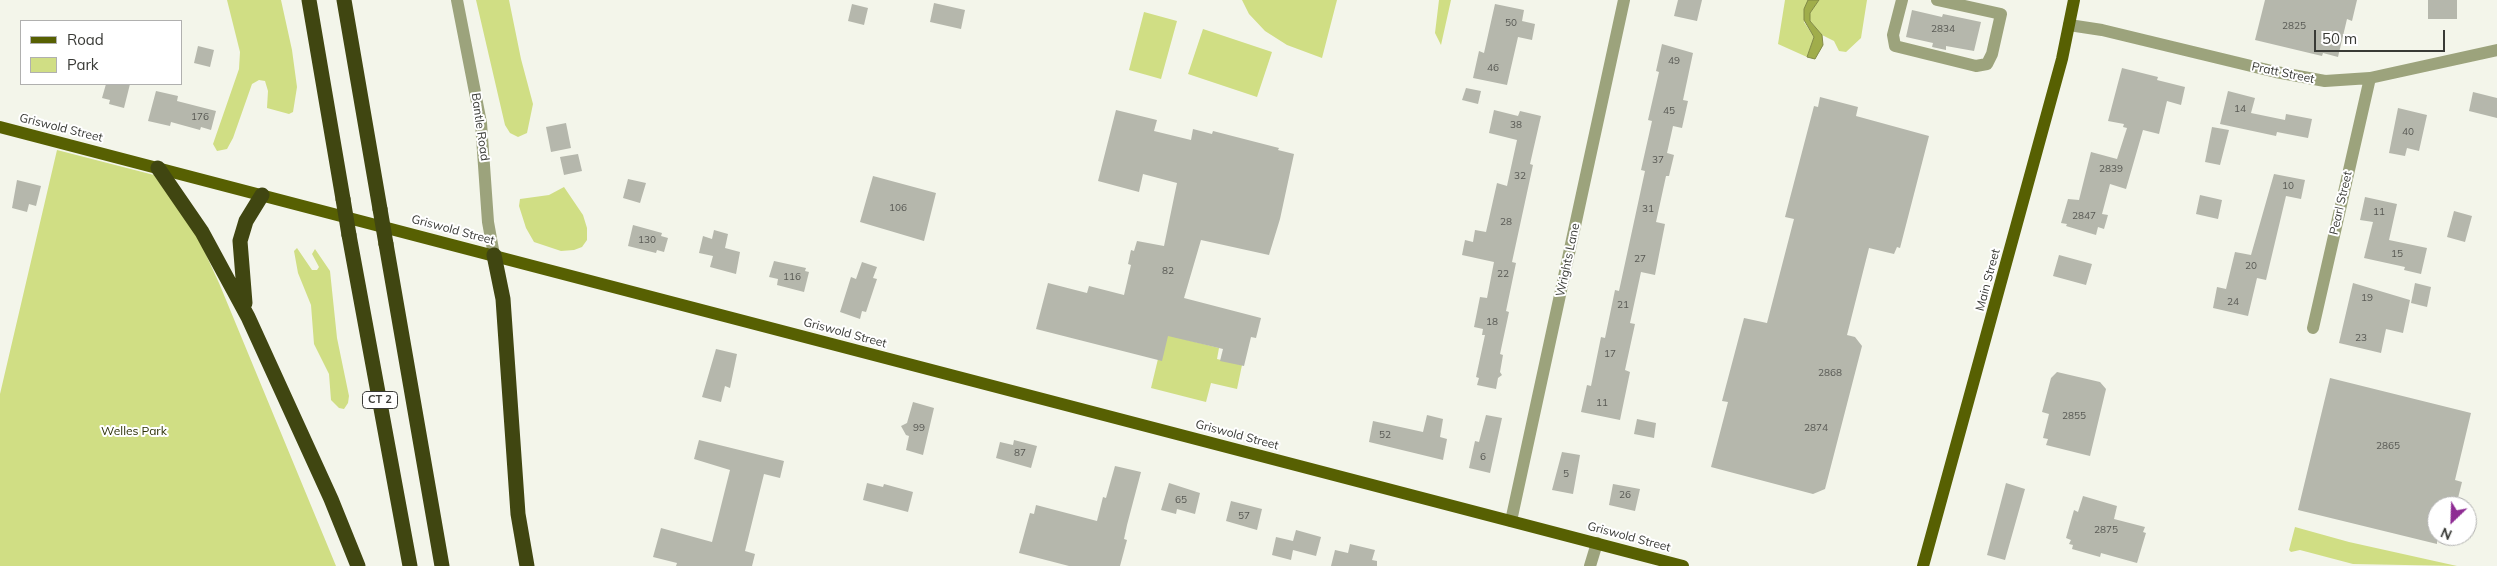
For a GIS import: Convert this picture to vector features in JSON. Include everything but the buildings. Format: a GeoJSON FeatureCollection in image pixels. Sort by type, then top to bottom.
{"type":"FeatureCollection","features":[{"type":"Feature","properties":{"kind":"highway","name":"CT 2"},"geometry":{"type":"LineString","coordinates":[[309,0],[349,235],[410,566]]}},
{"type":"Feature","properties":{"kind":"highway","name":"CT 2"},"geometry":{"type":"LineString","coordinates":[[344,0],[442,566]]}},
{"type":"Feature","properties":{"kind":"highway"},"geometry":{"type":"LineString","coordinates":[[158,168],[202,232],[248,317],[331,499],[358,566]]}},
{"type":"Feature","properties":{"kind":"highway"},"geometry":{"type":"LineString","coordinates":[[248,317],[239,245],[246,221],[262,194]]}},
{"type":"Feature","properties":{"kind":"highway"},"geometry":{"type":"LineString","coordinates":[[494,256],[503,299],[518,514],[527,566]]}},
{"type":"Feature","properties":{"kind":"main road","name":"Main Street"},"geometry":{"type":"LineString","coordinates":[[1923,566],[2052,98],[2074,0]]}},
{"type":"Feature","properties":{"kind":"main road","name":"Griswold Street"},"geometry":{"type":"LineString","coordinates":[[0,127],[1683,566]]}},
{"type":"Feature","properties":{"kind":"street","name":"Bantle Road"},"geometry":{"type":"LineString","coordinates":[[457,0],[481,123],[488,222],[494,256]]}},
{"type":"Feature","properties":{"kind":"street","name":"Wrights Lane"},"geometry":{"type":"LineString","coordinates":[[1511,521],[1624,0]]}},
{"type":"Feature","properties":{"kind":"street"},"geometry":{"type":"LineString","coordinates":[[1902,0],[1893,35],[1895,46],[1976,66],[1987,64],[1992,54],[2001,14],[1937,0]]}},
{"type":"Feature","properties":{"kind":"street","name":"Pratt Street"},"geometry":{"type":"LineString","coordinates":[[2069,25],[2102,30],[2301,78],[2324,81],[2370,78],[2497,50]]}},
{"type":"Feature","properties":{"kind":"street","name":"Pearl Street"},"geometry":{"type":"LineString","coordinates":[[2313,328],[2370,78]]}},
{"type":"Feature","properties":{"kind":"street"},"geometry":{"type":"LineString","coordinates":[[1590,566],[1597,543]]}},
{"type":"Feature","properties":{"kind":"green space"},"geometry":{"type":"Polygon","coordinates":[[[227,0],[281,0],[292,50],[297,87],[293,112],[289,114],[267,108],[268,91],[265,81],[259,80],[252,84],[233,138],[227,149],[217,151],[213,144],[239,69],[240,52],[227,0]]]}},
{"type":"Feature","properties":{"kind":"green space"},"geometry":{"type":"Polygon","coordinates":[[[476,0],[509,0],[521,59],[533,104],[527,133],[518,137],[510,133],[505,125],[476,0]]]}},
{"type":"Feature","properties":{"kind":"green space"},"geometry":{"type":"Polygon","coordinates":[[[1242,0],[1337,0],[1322,58],[1287,45],[1265,31],[1249,14],[1242,0]]]}},
{"type":"Feature","properties":{"kind":"green space"},"geometry":{"type":"Polygon","coordinates":[[[1439,0],[1451,0],[1441,45],[1435,33],[1439,0]]]}},
{"type":"Feature","properties":{"kind":"green space"},"geometry":{"type":"Polygon","coordinates":[[[1785,0],[1808,0],[1804,22],[1814,37],[1807,57],[1778,44],[1785,0]]]}},
{"type":"Feature","properties":{"kind":"green space"},"geometry":{"type":"Polygon","coordinates":[[[1819,0],[1867,0],[1861,38],[1846,52],[1839,51],[1834,41],[1822,35],[1810,21],[1810,13],[1819,0]]]}},
{"type":"Feature","properties":{"kind":"green space"},"geometry":{"type":"Polygon","coordinates":[[[1144,12],[1177,21],[1161,79],[1129,70],[1144,12]]]}},
{"type":"Feature","properties":{"kind":"green space"},"geometry":{"type":"Polygon","coordinates":[[[1203,29],[1272,52],[1257,97],[1188,74],[1203,29]]]}},
{"type":"Feature","properties":{"kind":"green space","name":"Welles Park"},"geometry":{"type":"Polygon","coordinates":[[[57,150],[154,175],[196,233],[219,283],[336,566],[0,566],[0,394],[57,150]]]}},
{"type":"Feature","properties":{"kind":"green space"},"geometry":{"type":"Polygon","coordinates":[[[564,187],[583,215],[587,228],[587,240],[582,247],[561,251],[534,242],[526,228],[519,206],[520,199],[549,195],[564,187]]]}},
{"type":"Feature","properties":{"kind":"green space"},"geometry":{"type":"Polygon","coordinates":[[[297,248],[312,270],[317,270],[319,267],[312,254],[315,249],[330,271],[337,338],[349,396],[348,403],[344,409],[339,408],[331,400],[329,374],[314,344],[311,305],[298,273],[294,251],[297,248]]]}},
{"type":"Feature","properties":{"kind":"green space"},"geometry":{"type":"Polygon","coordinates":[[[1164,334],[1219,348],[1217,359],[1242,365],[1237,389],[1211,383],[1206,402],[1151,388],[1164,334]]]}},
{"type":"Feature","properties":{"kind":"green space"},"geometry":{"type":"Polygon","coordinates":[[[2295,527],[2349,542],[2457,566],[2353,564],[2300,550],[2291,552],[2289,550],[2295,527]]]}},
{"type":"Feature","properties":{"kind":"shaded area"},"geometry":{"type":"Polygon","coordinates":[[[1808,0],[1819,0],[1810,13],[1810,21],[1822,35],[1823,45],[1815,59],[1807,57],[1814,37],[1804,20],[1804,9],[1808,0]]]}}]}
